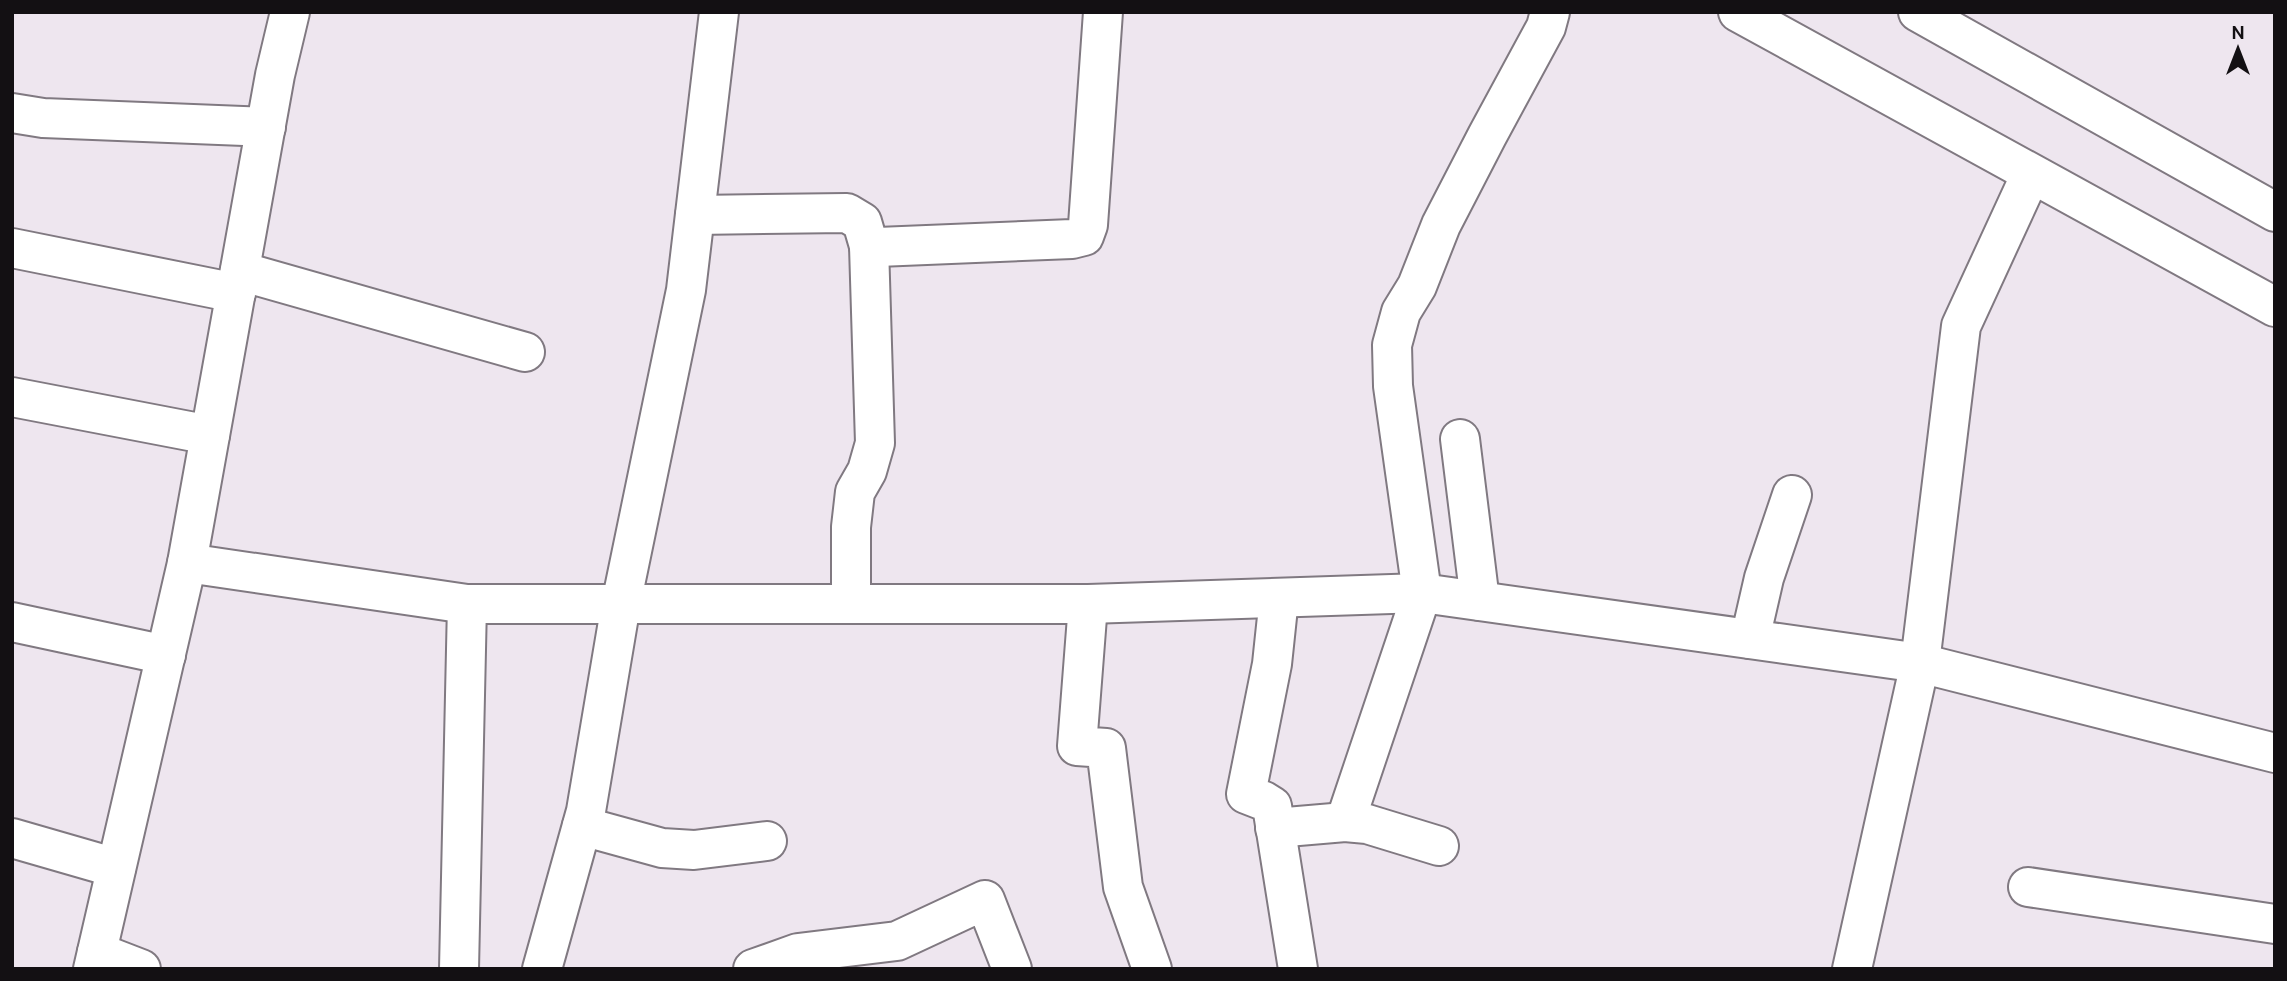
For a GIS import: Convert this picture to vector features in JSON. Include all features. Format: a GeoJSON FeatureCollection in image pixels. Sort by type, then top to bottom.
{"type":"FeatureCollection","features":[{"type":"Feature","properties":{"kind":"street"},"geometry":{"type":"LineString","coordinates":[[141,969],[95,960],[187,563],[275,75],[290,12]]}},
{"type":"Feature","properties":{"kind":"street"},"geometry":{"type":"LineString","coordinates":[[542,969],[582,826],[621,604],[686,290],[719,12]]}},
{"type":"Feature","properties":{"kind":"street"},"geometry":{"type":"LineString","coordinates":[[869,246],[1059,240],[1084,236],[1088,225],[1103,12]]}},
{"type":"Feature","properties":{"kind":"street"},"geometry":{"type":"LineString","coordinates":[[1345,822],[1422,593],[1393,386],[1392,345],[1401,312],[1417,286],[1441,225],[1546,27],[1550,12]]}},
{"type":"Feature","properties":{"kind":"street"},"geometry":{"type":"LineString","coordinates":[[1738,12],[2275,306]]}},
{"type":"Feature","properties":{"kind":"street"},"geometry":{"type":"LineString","coordinates":[[1918,12],[2275,212]]}},
{"type":"Feature","properties":{"kind":"street"},"geometry":{"type":"LineString","coordinates":[[12,113],[43,118],[266,127]]}},
{"type":"Feature","properties":{"kind":"street"},"geometry":{"type":"LineString","coordinates":[[1852,969],[1920,663],[1961,326],[2031,174]]}},
{"type":"Feature","properties":{"kind":"street"},"geometry":{"type":"LineString","coordinates":[[695,215],[847,213],[862,222],[869,246],[875,443],[867,471],[855,492],[851,527],[851,604]]}},
{"type":"Feature","properties":{"kind":"street"},"geometry":{"type":"LineString","coordinates":[[12,248],[238,282],[525,352]]}},
{"type":"Feature","properties":{"kind":"street"},"geometry":{"type":"LineString","coordinates":[[12,397],[210,435]]}},
{"type":"Feature","properties":{"kind":"street"},"geometry":{"type":"LineString","coordinates":[[1460,439],[1480,601]]}},
{"type":"Feature","properties":{"kind":"street"},"geometry":{"type":"LineString","coordinates":[[1750,639],[1764,578],[1792,495]]}},
{"type":"Feature","properties":{"kind":"street"},"geometry":{"type":"LineString","coordinates":[[187,563],[467,604],[1088,604],[1422,593],[1920,663],[2275,753]]}},
{"type":"Feature","properties":{"kind":"street"},"geometry":{"type":"LineString","coordinates":[[1279,598],[1272,664],[1246,794],[1272,806],[1298,969]]}},
{"type":"Feature","properties":{"kind":"street"},"geometry":{"type":"LineString","coordinates":[[459,969],[467,604]]}},
{"type":"Feature","properties":{"kind":"street"},"geometry":{"type":"LineString","coordinates":[[1088,604],[1076,746],[1106,748],[1123,887],[1152,969]]}},
{"type":"Feature","properties":{"kind":"street"},"geometry":{"type":"LineString","coordinates":[[12,622],[166,655]]}},
{"type":"Feature","properties":{"kind":"street"},"geometry":{"type":"LineString","coordinates":[[1275,828],[1345,822],[1367,824],[1439,846]]}},
{"type":"Feature","properties":{"kind":"street"},"geometry":{"type":"LineString","coordinates":[[582,826],[662,848],[694,850],[767,841]]}},
{"type":"Feature","properties":{"kind":"street"},"geometry":{"type":"LineString","coordinates":[[12,838],[116,868]]}},
{"type":"Feature","properties":{"kind":"street"},"geometry":{"type":"LineString","coordinates":[[2028,887],[2275,924]]}},
{"type":"Feature","properties":{"kind":"street"},"geometry":{"type":"LineString","coordinates":[[753,969],[798,953],[897,941],[985,900],[1012,969]]}}]}
